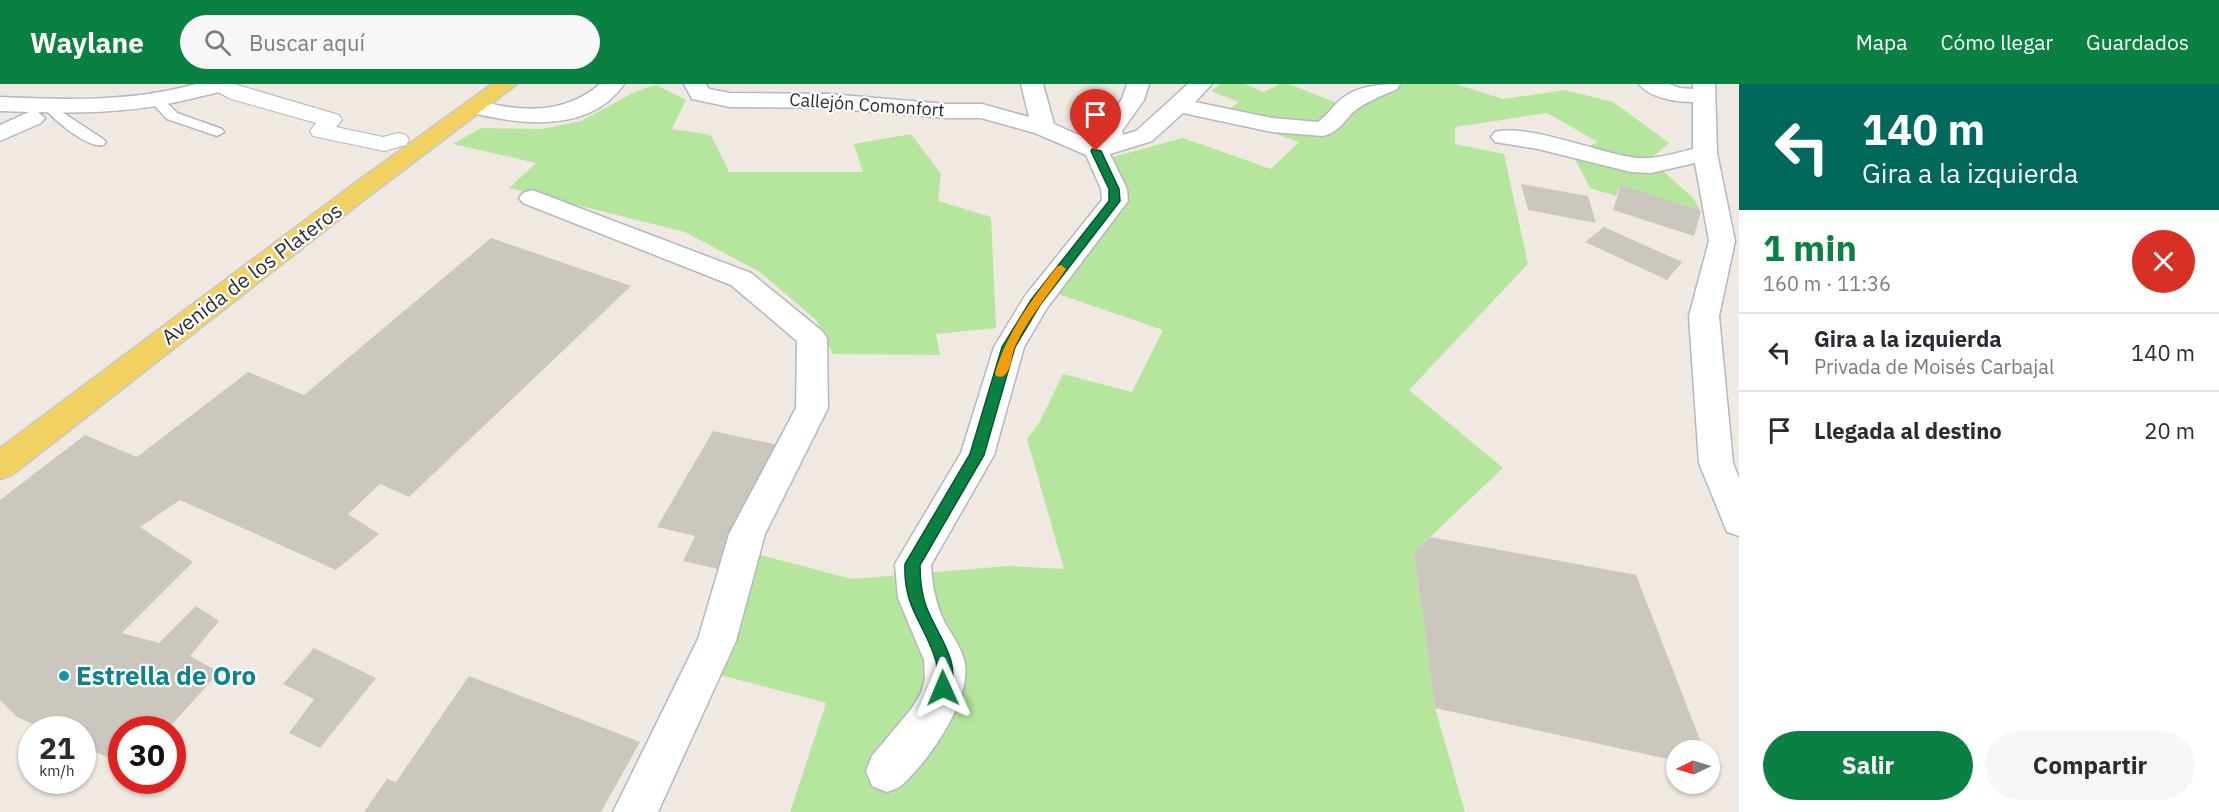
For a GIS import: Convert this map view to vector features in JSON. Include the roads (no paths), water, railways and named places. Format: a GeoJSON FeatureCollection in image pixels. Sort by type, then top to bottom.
{"type":"FeatureCollection","features":[{"type":"Feature","properties":{"kind":"main road","name":"Avenida de los Plateros"},"geometry":{"type":"LineString","coordinates":[[0,466],[360,191],[506,84]]}},
{"type":"Feature","properties":{"kind":"street"},"geometry":{"type":"LineString","coordinates":[[0,104],[41,112],[156,100],[219,84],[239,94],[331,120],[321,131],[384,144],[398,140]]}},
{"type":"Feature","properties":{"kind":"street"},"geometry":{"type":"LineString","coordinates":[[477,107],[503,114],[542,116],[591,102],[613,84]]}},
{"type":"Feature","properties":{"kind":"street","name":"Callejón Comonfort"},"geometry":{"type":"LineString","coordinates":[[695,84],[700,94],[730,100],[829,101],[947,111],[982,111],[1106,149]]}},
{"type":"Feature","properties":{"kind":"street"},"geometry":{"type":"LineString","coordinates":[[1032,84],[1043,128]]}},
{"type":"Feature","properties":{"kind":"street"},"geometry":{"type":"LineString","coordinates":[[887,771],[927,720],[943,688],[945,663],[919,608],[912,583],[913,564],[977,455],[1009,347],[1035,303],[1114,201],[1114,189],[1106,149],[1110,130],[1133,100],[1138,84]]}},
{"type":"Feature","properties":{"kind":"street"},"geometry":{"type":"LineString","coordinates":[[1106,149],[1144,136],[1201,84]]}},
{"type":"Feature","properties":{"kind":"street"},"geometry":{"type":"LineString","coordinates":[[1177,105],[1272,125],[1323,129],[1338,118],[1348,105],[1389,84]]}},
{"type":"Feature","properties":{"kind":"street"},"geometry":{"type":"LineString","coordinates":[[1650,84],[1677,95],[1704,90],[1705,153],[1722,241],[1704,316],[1716,463],[1739,522]]}},
{"type":"Feature","properties":{"kind":"street"},"geometry":{"type":"LineString","coordinates":[[910,107],[922,87]]}},
{"type":"Feature","properties":{"kind":"street"},"geometry":{"type":"LineString","coordinates":[[0,134],[41,112]]}},
{"type":"Feature","properties":{"kind":"street"},"geometry":{"type":"LineString","coordinates":[[1503,138],[1538,142],[1631,165],[1651,166],[1705,153]]}},
{"type":"Feature","properties":{"kind":"street"},"geometry":{"type":"LineString","coordinates":[[532,198],[741,279],[812,338],[812,408],[747,534],[717,642],[656,774],[635,812]]}},
{"type":"Feature","properties":{"kind":"lane"},"geometry":{"type":"LineString","coordinates":[[156,100],[172,116],[218,132]]}},
{"type":"Feature","properties":{"kind":"lane"},"geometry":{"type":"LineString","coordinates":[[41,112],[57,116],[98,142]]}},
{"type":"Feature","properties":{"kind":"place","name":"Estrella de Oro"},"geometry":{"type":"Point","coordinates":[64,676]}}]}
